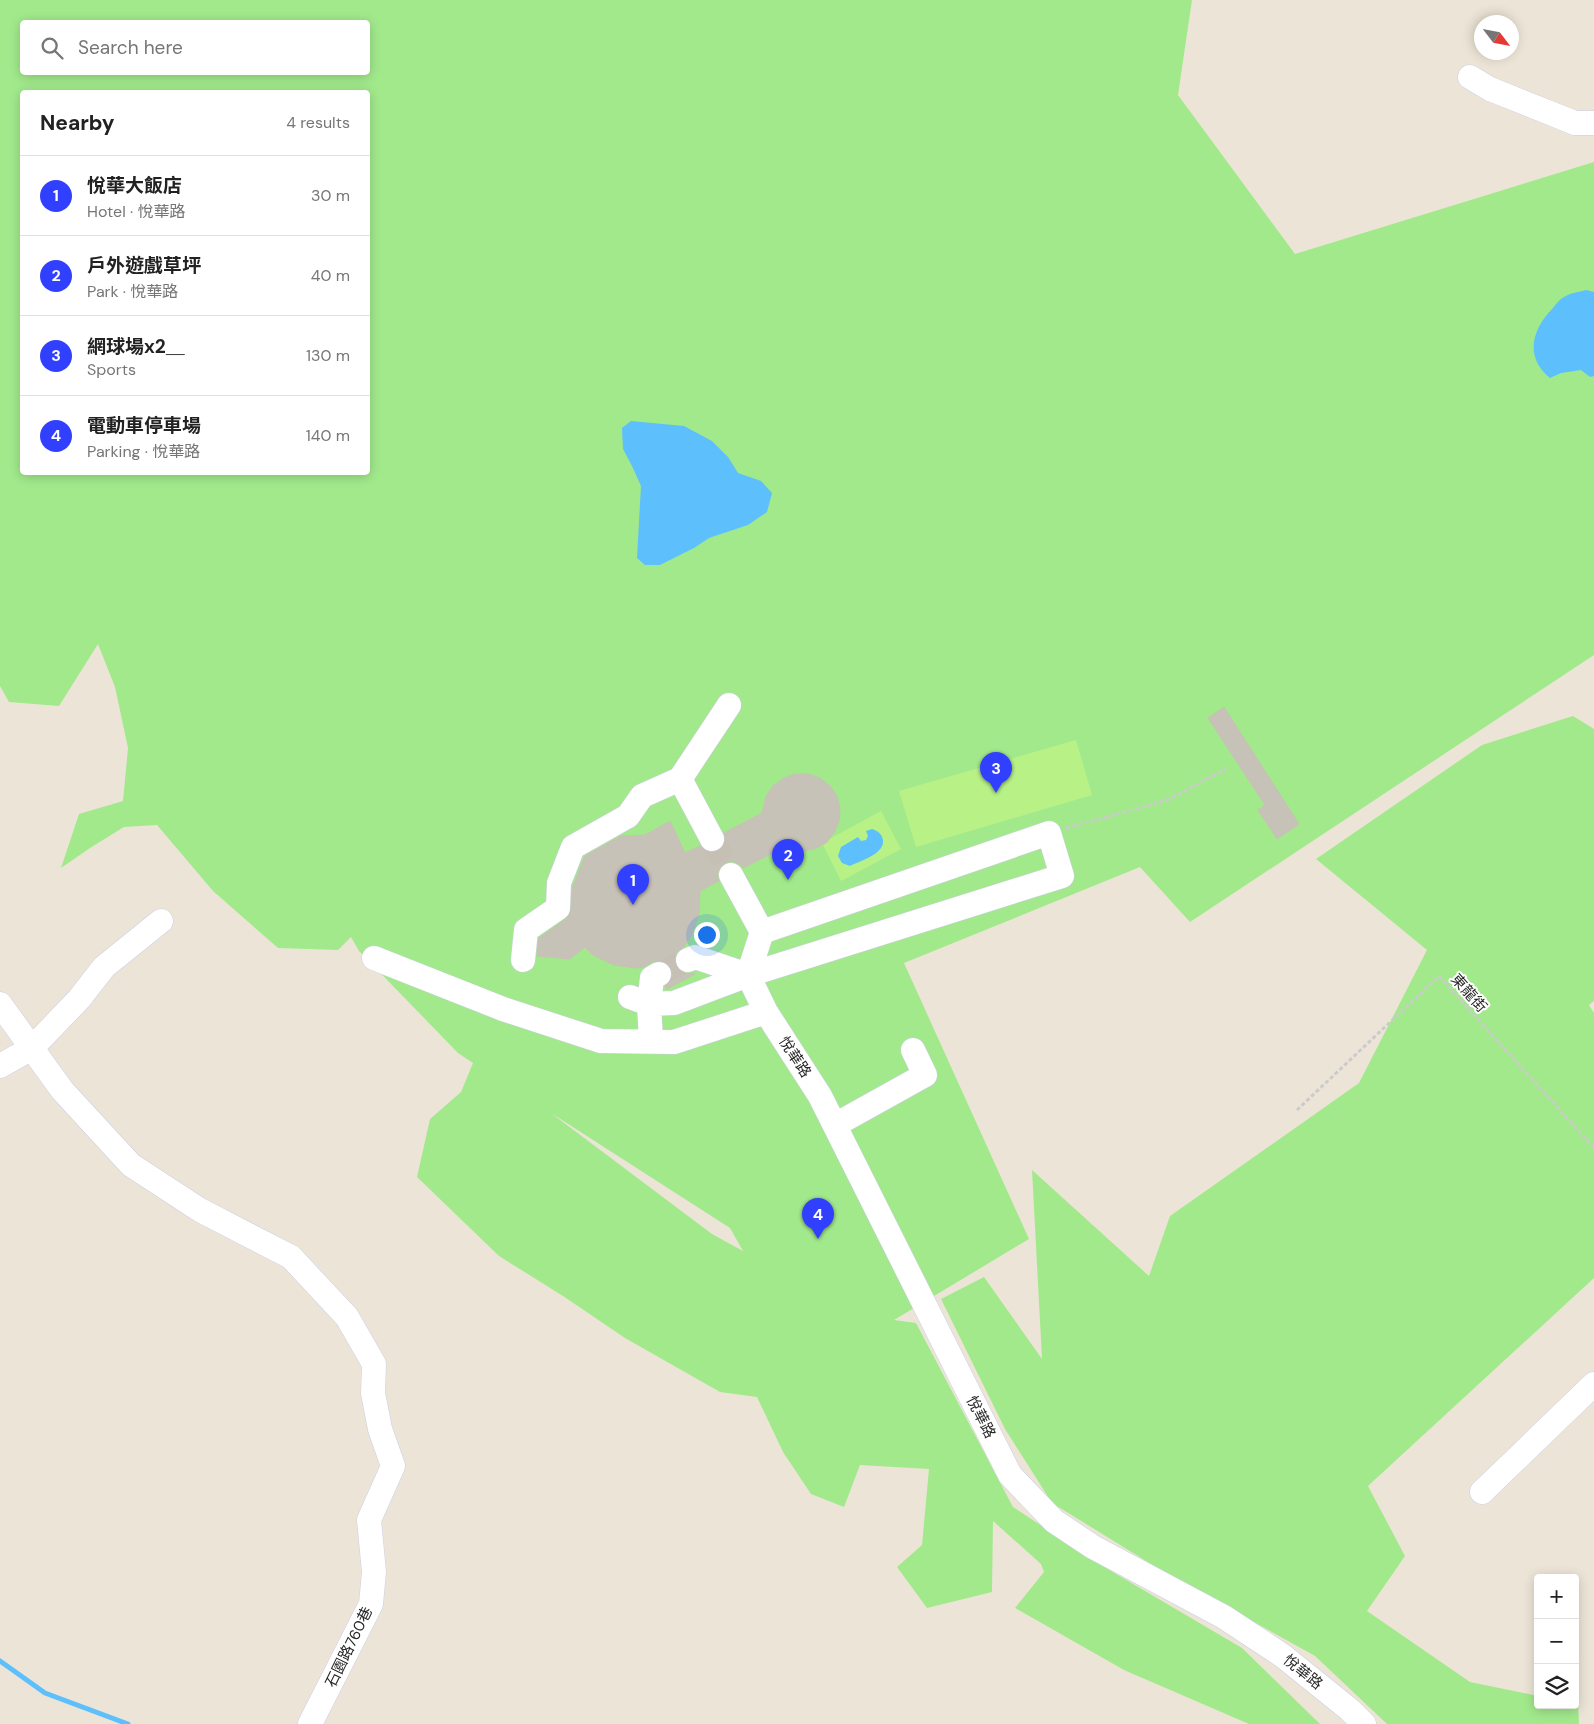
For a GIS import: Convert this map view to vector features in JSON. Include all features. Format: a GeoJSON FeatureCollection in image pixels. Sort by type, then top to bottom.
{"type":"FeatureCollection","features":[{"type":"Feature","properties":{"kind":"street"},"geometry":{"type":"LineString","coordinates":[[1470,77],[1490,89],[1575,123],[1594,123]]}},
{"type":"Feature","properties":{"kind":"street"},"geometry":{"type":"LineString","coordinates":[[524,960],[526,930],[558,908],[560,883],[573,847],[628,816],[642,796],[680,779],[729,705]]}},
{"type":"Feature","properties":{"kind":"street"},"geometry":{"type":"LineString","coordinates":[[680,779],[712,839]]}},
{"type":"Feature","properties":{"kind":"street"},"geometry":{"type":"LineString","coordinates":[[640,1000],[674,1003],[748,975],[1062,876],[1049,833],[762,932]]}},
{"type":"Feature","properties":{"kind":"street"},"geometry":{"type":"LineString","coordinates":[[731,875],[762,932],[748,975]]}},
{"type":"Feature","properties":{"kind":"street"},"geometry":{"type":"LineString","coordinates":[[0,1066],[32,1048],[79,999],[104,967],[161,920]]}},
{"type":"Feature","properties":{"kind":"street"},"geometry":{"type":"LineString","coordinates":[[688,960],[695,957],[748,975]]}},
{"type":"Feature","properties":{"kind":"street"},"geometry":{"type":"LineString","coordinates":[[374,958],[503,1009],[601,1041],[674,1042],[766,1012]]}},
{"type":"Feature","properties":{"kind":"street"},"geometry":{"type":"LineString","coordinates":[[652,1041],[640,1000],[652,978],[659,974]]}},
{"type":"Feature","properties":{"kind":"street","name":"悅華路"},"geometry":{"type":"LineString","coordinates":[[748,975],[766,1012],[820,1096],[1010,1475],[1054,1521],[1093,1548],[1224,1617],[1283,1656],[1350,1710],[1364,1724]]}},
{"type":"Feature","properties":{"kind":"street"},"geometry":{"type":"LineString","coordinates":[[0,1004],[32,1048]]}},
{"type":"Feature","properties":{"kind":"street","name":"石園路760巷"},"geometry":{"type":"LineString","coordinates":[[32,1048],[62,1090],[131,1165],[200,1210],[291,1257],[347,1317],[374,1364],[374,1402],[380,1429],[393,1466],[369,1520],[374,1572],[371,1604],[310,1724]]}},
{"type":"Feature","properties":{"kind":"street"},"geometry":{"type":"LineString","coordinates":[[835,1125],[925,1076],[912,1050]]}},
{"type":"Feature","properties":{"kind":"street"},"geometry":{"type":"LineString","coordinates":[[1482,1492],[1594,1384]]}},
{"type":"Feature","properties":{"kind":"path"},"geometry":{"type":"LineString","coordinates":[[1049,833],[1169,798],[1226,769]]}},
{"type":"Feature","properties":{"kind":"path","name":"東龍街"},"geometry":{"type":"LineString","coordinates":[[1297,1110],[1439,976],[1594,1148]]}},
{"type":"Feature","properties":{"kind":"green space"},"geometry":{"type":"Polygon","coordinates":[[[0,0],[1192,0],[1178,95],[1295,254],[1594,162],[1594,655],[1190,922],[1140,867],[904,963],[1029,1239],[894,1320],[916,1323],[1013,1507],[1106,1568],[1242,1648],[1320,1724],[1249,1724],[1124,1670],[1015,1608],[1044,1572],[1041,1564],[993,1521],[992,1592],[927,1608],[897,1567],[922,1545],[929,1469],[860,1465],[844,1507],[811,1494],[783,1452],[757,1397],[720,1392],[625,1338],[499,1256],[417,1177],[430,1119],[461,1092],[473,1063],[458,1053],[359,951],[351,937],[338,950],[278,948],[213,891],[157,825],[124,827],[61,868],[79,814],[123,801],[128,748],[115,687],[98,644],[59,706],[9,702],[0,686],[0,0]],[[551,1113],[712,1234],[743,1251],[730,1228],[551,1113]]]}},
{"type":"Feature","properties":{"kind":"green space"},"geometry":{"type":"Polygon","coordinates":[[[1573,716],[1594,729],[1594,1001],[1589,1005],[1594,1013],[1594,1278],[1368,1486],[1405,1556],[1367,1611],[1470,1682],[1534,1695],[1534,1709],[1578,1709],[1579,1724],[1387,1724],[1315,1656],[1164,1572],[1052,1503],[1005,1429],[941,1299],[984,1277],[1042,1359],[1032,1170],[1149,1276],[1170,1216],[1359,1083],[1427,950],[1316,859],[1482,745],[1573,716]]]}},
{"type":"Feature","properties":{"kind":"green space"},"geometry":{"type":"Polygon","coordinates":[[[1076,740],[1092,795],[916,847],[899,791],[1076,740]]]}},
{"type":"Feature","properties":{"kind":"green space"},"geometry":{"type":"Polygon","coordinates":[[[881,811],[901,849],[841,881],[822,843],[881,811]]]}},
{"type":"Feature","properties":{"kind":"water"},"geometry":{"type":"Polygon","coordinates":[[[1586,290],[1594,292],[1594,376],[1590,377],[1581,370],[1561,373],[1550,378],[1542,370],[1534,352],[1536,334],[1546,316],[1561,299],[1569,294],[1586,290]]]}},
{"type":"Feature","properties":{"kind":"water"},"geometry":{"type":"Polygon","coordinates":[[[631,421],[684,426],[712,441],[728,457],[738,473],[761,481],[772,493],[767,512],[748,525],[709,538],[694,548],[660,565],[645,565],[637,558],[641,486],[623,449],[622,428],[631,421]]]}},
{"type":"Feature","properties":{"kind":"water"},"geometry":{"type":"Polygon","coordinates":[[[872,829],[879,833],[883,840],[883,845],[880,849],[871,856],[850,866],[842,863],[838,856],[841,847],[858,837],[861,841],[866,840],[868,836],[866,831],[872,829]]]}},
{"type":"Feature","properties":{"kind":"building"},"geometry":{"type":"Polygon","coordinates":[[[1224,707],[1299,824],[1277,839],[1258,810],[1265,805],[1208,718],[1224,707]]]}},
{"type":"Feature","properties":{"kind":"building"},"geometry":{"type":"Polygon","coordinates":[[[795,774],[808,774],[820,778],[830,786],[837,796],[840,809],[839,821],[834,833],[826,843],[814,849],[802,851],[785,847],[743,868],[732,861],[720,867],[717,874],[719,881],[700,891],[699,914],[692,934],[674,958],[675,965],[679,971],[686,974],[695,974],[667,989],[665,986],[671,980],[673,974],[671,967],[666,962],[660,960],[644,967],[636,968],[614,965],[593,955],[585,947],[570,959],[537,956],[539,938],[566,919],[570,914],[573,886],[585,856],[621,836],[645,835],[670,821],[685,853],[700,846],[705,851],[712,853],[718,851],[724,846],[726,839],[724,833],[762,813],[766,796],[773,786],[784,778],[795,774]]]}},
{"type":"Feature","properties":{"kind":"waterway"},"geometry":{"type":"LineString","coordinates":[[0,1661],[45,1693],[128,1724]]}},
{"type":"Feature","properties":{"kind":"tunnel"},"geometry":{"type":"LineString","coordinates":[[712,839],[731,875]]}},
{"type":"Feature","properties":{"kind":"tunnel"},"geometry":{"type":"LineString","coordinates":[[659,974],[688,960]]}},
{"type":"Feature","properties":{"kind":"place","name":"網球場x2＿"},"geometry":{"type":"Point","coordinates":[996,793]}},
{"type":"Feature","properties":{"kind":"place","name":"戶外遊戲草坪"},"geometry":{"type":"Point","coordinates":[788,880]}},
{"type":"Feature","properties":{"kind":"place","name":"悅華大飯店"},"geometry":{"type":"Point","coordinates":[633,905]}},
{"type":"Feature","properties":{"kind":"place","name":"電動車停車場"},"geometry":{"type":"Point","coordinates":[818,1239]}}]}
